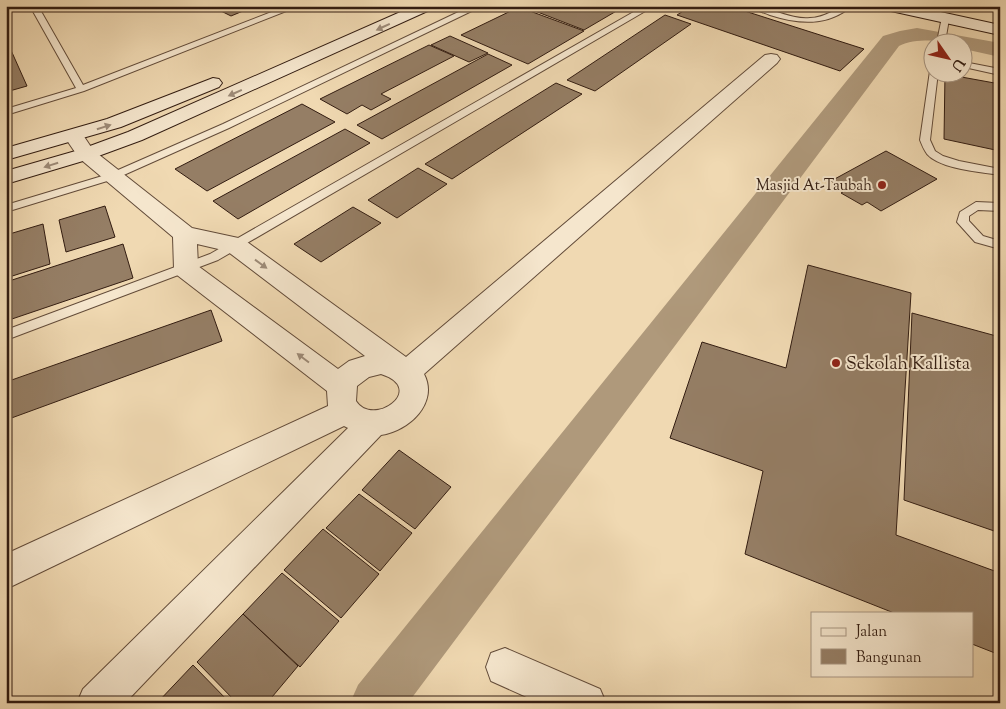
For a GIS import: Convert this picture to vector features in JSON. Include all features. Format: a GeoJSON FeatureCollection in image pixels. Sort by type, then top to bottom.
{"type":"FeatureCollection","features":[{"type":"Feature","properties":{"kind":"street"},"geometry":{"type":"LineString","coordinates":[[6,154],[74,136],[152,109],[319,39],[391,6]]}},
{"type":"Feature","properties":{"kind":"street"},"geometry":{"type":"LineString","coordinates":[[6,178],[86,154],[179,118],[428,6]]}},
{"type":"Feature","properties":{"kind":"street"},"geometry":{"type":"LineString","coordinates":[[891,6],[1000,30]]}},
{"type":"Feature","properties":{"kind":"street"},"geometry":{"type":"LineString","coordinates":[[402,368],[772,60]]}},
{"type":"Feature","properties":{"kind":"street"},"geometry":{"type":"LineString","coordinates":[[74,136],[86,154],[185,234],[235,245],[402,368],[414,381],[415,392],[410,404],[401,414],[388,421],[353,407],[186,269],[185,234]]}},
{"type":"Feature","properties":{"kind":"street"},"geometry":{"type":"LineString","coordinates":[[97,703],[353,407],[350,375],[365,366],[381,363],[402,368]]}},
{"type":"Feature","properties":{"kind":"street"},"geometry":{"type":"LineString","coordinates":[[6,572],[353,407]]}},
{"type":"Feature","properties":{"kind":"street"},"geometry":{"type":"LineString","coordinates":[[506,667],[586,703]]}},
{"type":"Feature","properties":{"kind":"lane"},"geometry":{"type":"LineString","coordinates":[[34,6],[81,89]]}},
{"type":"Feature","properties":{"kind":"lane"},"geometry":{"type":"LineString","coordinates":[[6,112],[81,89],[295,6]]}},
{"type":"Feature","properties":{"kind":"lane"},"geometry":{"type":"LineString","coordinates":[[6,208],[113,176],[226,126],[478,6]]}},
{"type":"Feature","properties":{"kind":"lane"},"geometry":{"type":"LineString","coordinates":[[6,335],[186,269],[235,245],[650,6]]}},
{"type":"Feature","properties":{"kind":"lane"},"geometry":{"type":"LineString","coordinates":[[752,6],[808,22],[830,18],[848,6]]}},
{"type":"Feature","properties":{"kind":"lane"},"geometry":{"type":"LineString","coordinates":[[943,32],[945,18]]}},
{"type":"Feature","properties":{"kind":"lane"},"geometry":{"type":"LineString","coordinates":[[974,67],[1000,72]]}},
{"type":"Feature","properties":{"kind":"lane"},"geometry":{"type":"LineString","coordinates":[[932,82],[925,140],[932,154],[948,160],[1000,172]]}},
{"type":"Feature","properties":{"kind":"lane"},"geometry":{"type":"LineString","coordinates":[[1000,207],[976,206],[964,216],[964,222],[979,239],[1000,244]]}},
{"type":"Feature","properties":{"kind":"building"},"geometry":{"type":"Polygon","coordinates":[[[211,6],[255,6],[231,16],[211,6]]]}},
{"type":"Feature","properties":{"kind":"building"},"geometry":{"type":"Polygon","coordinates":[[[522,6],[625,6],[584,30],[522,6]]]}},
{"type":"Feature","properties":{"kind":"building"},"geometry":{"type":"Polygon","coordinates":[[[691,6],[729,6],[864,49],[840,71],[677,15],[691,6]]]}},
{"type":"Feature","properties":{"kind":"building"},"geometry":{"type":"Polygon","coordinates":[[[519,7],[584,31],[528,64],[461,35],[519,7]]]}},
{"type":"Feature","properties":{"kind":"building"},"geometry":{"type":"Polygon","coordinates":[[[665,15],[691,24],[595,91],[567,80],[665,15]]]}},
{"type":"Feature","properties":{"kind":"building"},"geometry":{"type":"Polygon","coordinates":[[[450,36],[488,53],[469,62],[431,45],[450,36]]]}},
{"type":"Feature","properties":{"kind":"building"},"geometry":{"type":"Polygon","coordinates":[[[6,39],[27,86],[6,92],[6,39]]]}},
{"type":"Feature","properties":{"kind":"building"},"geometry":{"type":"Polygon","coordinates":[[[429,45],[454,56],[381,94],[391,99],[371,110],[362,105],[347,114],[320,99],[429,45]]]}},
{"type":"Feature","properties":{"kind":"building"},"geometry":{"type":"Polygon","coordinates":[[[488,54],[512,65],[382,139],[357,125],[488,54]]]}},
{"type":"Feature","properties":{"kind":"building"},"geometry":{"type":"Polygon","coordinates":[[[974,79],[1000,84],[1000,151],[944,139],[945,82],[974,82],[974,79]]]}},
{"type":"Feature","properties":{"kind":"building"},"geometry":{"type":"Polygon","coordinates":[[[556,83],[582,94],[452,179],[425,164],[556,83]]]}},
{"type":"Feature","properties":{"kind":"building"},"geometry":{"type":"Polygon","coordinates":[[[302,104],[335,122],[207,191],[175,169],[302,104]]]}},
{"type":"Feature","properties":{"kind":"building"},"geometry":{"type":"Polygon","coordinates":[[[345,129],[370,143],[238,219],[213,201],[345,129]]]}},
{"type":"Feature","properties":{"kind":"building","name":"Masjid At-Taubah"},"geometry":{"type":"Polygon","coordinates":[[[886,151],[937,179],[881,211],[867,202],[862,205],[841,193],[846,190],[831,181],[886,151]]]}},
{"type":"Feature","properties":{"kind":"building"},"geometry":{"type":"Polygon","coordinates":[[[418,168],[447,184],[397,218],[368,200],[418,168]]]}},
{"type":"Feature","properties":{"kind":"building"},"geometry":{"type":"Polygon","coordinates":[[[105,206],[115,237],[66,252],[59,220],[105,206]]]}},
{"type":"Feature","properties":{"kind":"building"},"geometry":{"type":"Polygon","coordinates":[[[353,207],[381,223],[321,262],[294,244],[353,207]]]}},
{"type":"Feature","properties":{"kind":"building"},"geometry":{"type":"Polygon","coordinates":[[[43,224],[50,264],[6,278],[6,235],[43,224]]]}},
{"type":"Feature","properties":{"kind":"building"},"geometry":{"type":"Polygon","coordinates":[[[123,244],[133,278],[6,321],[6,282],[123,244]]]}},
{"type":"Feature","properties":{"kind":"building"},"geometry":{"type":"Polygon","coordinates":[[[808,265],[911,293],[896,535],[1000,573],[1000,655],[974,645],[974,612],[891,612],[745,554],[763,471],[670,438],[702,342],[786,368],[808,265]]]}},
{"type":"Feature","properties":{"kind":"building"},"geometry":{"type":"Polygon","coordinates":[[[211,310],[222,341],[6,420],[6,382],[211,310]]]}},
{"type":"Feature","properties":{"kind":"building"},"geometry":{"type":"Polygon","coordinates":[[[912,313],[1000,337],[1000,533],[904,500],[912,313]]]}},
{"type":"Feature","properties":{"kind":"building"},"geometry":{"type":"Polygon","coordinates":[[[399,450],[451,487],[415,529],[362,490],[399,450]]]}},
{"type":"Feature","properties":{"kind":"building"},"geometry":{"type":"Polygon","coordinates":[[[359,494],[412,533],[380,571],[326,528],[359,494]]]}},
{"type":"Feature","properties":{"kind":"building"},"geometry":{"type":"Polygon","coordinates":[[[323,529],[379,574],[341,618],[284,570],[323,529]]]}},
{"type":"Feature","properties":{"kind":"building"},"geometry":{"type":"Polygon","coordinates":[[[282,573],[339,621],[300,667],[243,614],[282,573]]]}},
{"type":"Feature","properties":{"kind":"building"},"geometry":{"type":"Polygon","coordinates":[[[243,614],[298,666],[267,703],[237,703],[197,662],[243,614]]]}},
{"type":"Feature","properties":{"kind":"building"},"geometry":{"type":"Polygon","coordinates":[[[193,665],[230,703],[157,703],[193,665]]]}},
{"type":"Feature","properties":{"kind":"waterway"},"geometry":{"type":"LineString","coordinates":[[376,703],[891,41],[908,35],[924,35]]}},
{"type":"Feature","properties":{"kind":"waterway"},"geometry":{"type":"LineString","coordinates":[[974,45],[1000,50]]}},
{"type":"Feature","properties":{"kind":"place","name":"Masjid At-Taubah"},"geometry":{"type":"Point","coordinates":[882,185]}},
{"type":"Feature","properties":{"kind":"place","name":"Sekolah Kallista"},"geometry":{"type":"Point","coordinates":[836,363]}}]}
